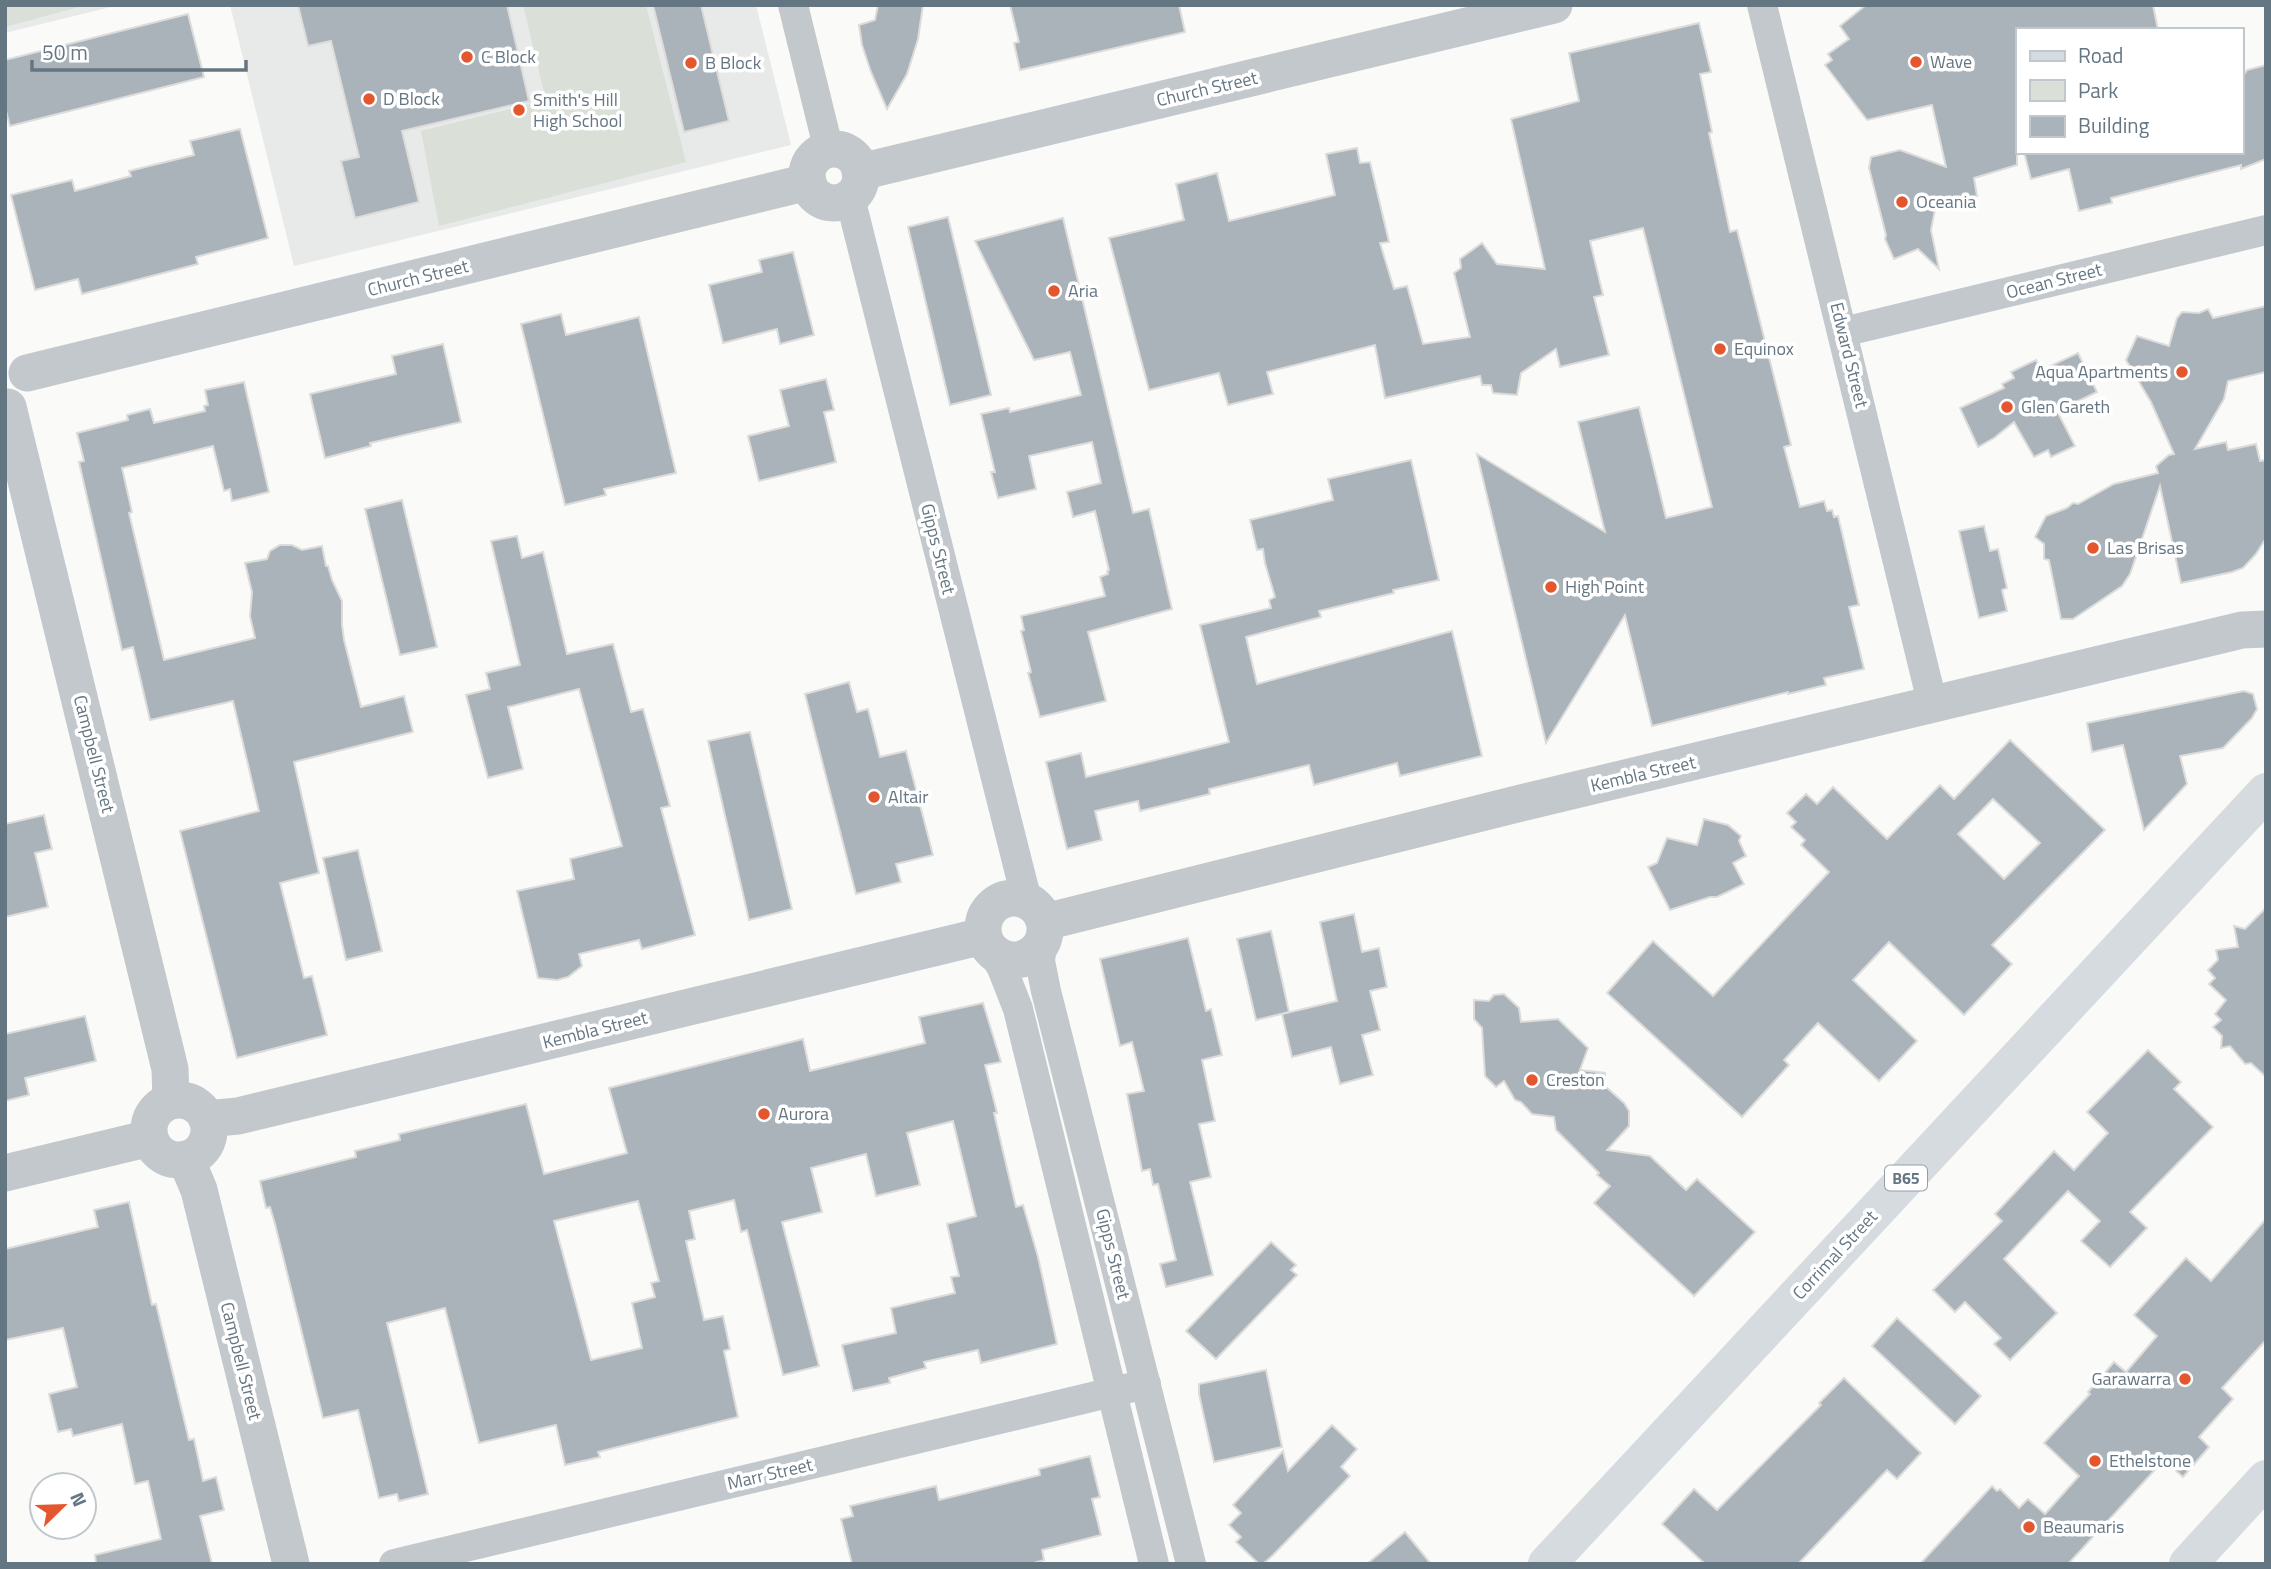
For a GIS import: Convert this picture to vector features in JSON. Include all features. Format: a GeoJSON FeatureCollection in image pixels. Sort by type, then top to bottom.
{"type":"FeatureCollection","features":[{"type":"Feature","properties":{"kind":"main road","name":"Corrimal Street"},"geometry":{"type":"LineString","coordinates":[[1547,1564],[2266,792]]}},
{"type":"Feature","properties":{"kind":"main road"},"geometry":{"type":"LineString","coordinates":[[2188,1564],[2266,1479]]}},
{"type":"Feature","properties":{"kind":"street"},"geometry":{"type":"LineString","coordinates":[[793,5],[829,151]]}},
{"type":"Feature","properties":{"kind":"street","name":"Church Street"},"geometry":{"type":"LineString","coordinates":[[855,185],[1554,5]]}},
{"type":"Feature","properties":{"kind":"street","name":"Edward Street"},"geometry":{"type":"LineString","coordinates":[[1762,5],[1933,706]]}},
{"type":"Feature","properties":{"kind":"street"},"geometry":{"type":"LineString","coordinates":[[835,149],[852,157],[855,185],[837,203],[828,203],[814,194],[808,182],[808,169],[818,155],[835,149]]}},
{"type":"Feature","properties":{"kind":"street","name":"Church Street"},"geometry":{"type":"LineString","coordinates":[[16,363],[808,182]]}},
{"type":"Feature","properties":{"kind":"street","name":"Gipps Street"},"geometry":{"type":"LineString","coordinates":[[855,185],[1038,922],[1040,961],[1046,991],[1191,1564]]}},
{"type":"Feature","properties":{"kind":"street","name":"Ocean Street"},"geometry":{"type":"LineString","coordinates":[[1843,332],[2266,230]]}},
{"type":"Feature","properties":{"kind":"street"},"geometry":{"type":"LineString","coordinates":[[7,408],[21,400],[26,392],[16,363]]}},
{"type":"Feature","properties":{"kind":"street","name":"Campbell Street"},"geometry":{"type":"LineString","coordinates":[[7,408],[170,1069],[172,1101]]}},
{"type":"Feature","properties":{"kind":"street","name":"Kembla Street"},"geometry":{"type":"LineString","coordinates":[[1038,922],[1521,803],[2258,632]]}},
{"type":"Feature","properties":{"kind":"street"},"geometry":{"type":"LineString","coordinates":[[1012,897],[1038,922],[1031,956],[1012,961],[988,945],[985,915],[1001,900],[1012,897]]}},
{"type":"Feature","properties":{"kind":"street","name":"Gipps Street"},"geometry":{"type":"LineString","coordinates":[[988,945],[1002,968],[1018,1009],[1154,1564]]}},
{"type":"Feature","properties":{"kind":"street","name":"Kembla Street"},"geometry":{"type":"LineString","coordinates":[[207,1119],[238,1116],[988,945]]}},
{"type":"Feature","properties":{"kind":"street"},"geometry":{"type":"LineString","coordinates":[[172,1101],[186,1101],[196,1105],[207,1119],[209,1128],[205,1146],[199,1153],[186,1159],[172,1160],[162,1155],[150,1138],[152,1118],[158,1110],[172,1101]]}},
{"type":"Feature","properties":{"kind":"street"},"geometry":{"type":"LineString","coordinates":[[5,1173],[150,1138]]}},
{"type":"Feature","properties":{"kind":"street","name":"Campbell Street"},"geometry":{"type":"LineString","coordinates":[[186,1159],[199,1190],[290,1564]]}},
{"type":"Feature","properties":{"kind":"street","name":"Marr Street"},"geometry":{"type":"LineString","coordinates":[[394,1564],[1146,1384]]}},
{"type":"Feature","properties":{"kind":"shaded area"},"geometry":{"type":"Polygon","coordinates":[[[5,5],[119,5],[5,33],[5,5]]]}},
{"type":"Feature","properties":{"kind":"shaded area","name":"Smith's Hill High School"},"geometry":{"type":"Polygon","coordinates":[[[230,5],[756,5],[791,145],[294,266],[230,5]]]}},
{"type":"Feature","properties":{"kind":"green space"},"geometry":{"type":"Polygon","coordinates":[[[5,5],[86,5],[5,27],[5,5]]]}},
{"type":"Feature","properties":{"kind":"green space"},"geometry":{"type":"Polygon","coordinates":[[[523,5],[646,5],[686,162],[439,226],[421,131],[546,100],[523,5]]]}},
{"type":"Feature","properties":{"kind":"building"},"geometry":{"type":"Polygon","coordinates":[[[298,5],[507,5],[529,101],[402,131],[419,202],[355,218],[341,161],[359,157],[331,41],[308,46],[298,5]]]}},
{"type":"Feature","properties":{"kind":"building","name":"B Block"},"geometry":{"type":"Polygon","coordinates":[[[653,5],[701,5],[729,121],[684,132],[653,5]]]}},
{"type":"Feature","properties":{"kind":"building"},"geometry":{"type":"Polygon","coordinates":[[[878,5],[923,5],[918,39],[907,74],[887,109],[862,45],[859,25],[875,20],[878,5]]]}},
{"type":"Feature","properties":{"kind":"building"},"geometry":{"type":"Polygon","coordinates":[[[1010,5],[1179,5],[1185,32],[1020,70],[1014,43],[1019,42],[1010,5]]]}},
{"type":"Feature","properties":{"kind":"building"},"geometry":{"type":"Polygon","coordinates":[[[1866,5],[2153,5],[2158,28],[2016,28],[2017,165],[1974,178],[1977,196],[1936,204],[1931,230],[1939,269],[1918,249],[1894,259],[1885,239],[1869,168],[1871,157],[1900,150],[1946,167],[1932,105],[1867,120],[1825,65],[1832,60],[1828,54],[1849,39],[1840,26],[1866,5]]]}},
{"type":"Feature","properties":{"kind":"building"},"geometry":{"type":"Polygon","coordinates":[[[188,14],[204,77],[10,126],[5,107],[5,60],[188,14]]]}},
{"type":"Feature","properties":{"kind":"building"},"geometry":{"type":"Polygon","coordinates":[[[1699,23],[1711,72],[1700,74],[1712,132],[1709,133],[1730,232],[1737,230],[1791,445],[1784,447],[1800,507],[1824,501],[1827,511],[1832,510],[1834,517],[1838,516],[1859,605],[1849,607],[1864,669],[1824,678],[1826,685],[1652,726],[1625,615],[1546,743],[1477,454],[1605,532],[1578,422],[1639,407],[1666,518],[1712,507],[1643,228],[1590,241],[1603,295],[1594,297],[1609,355],[1560,367],[1556,349],[1521,373],[1517,395],[1493,393],[1491,385],[1482,385],[1480,376],[1385,398],[1375,345],[1267,372],[1273,394],[1228,405],[1219,373],[1149,390],[1109,238],[1184,220],[1176,184],[1217,173],[1229,221],[1335,195],[1326,154],[1357,148],[1360,163],[1370,162],[1389,242],[1380,243],[1394,289],[1407,286],[1423,344],[1470,337],[1454,273],[1461,268],[1460,259],[1482,243],[1497,264],[1545,269],[1511,119],[1579,101],[1569,53],[1699,23]]]}},
{"type":"Feature","properties":{"kind":"building"},"geometry":{"type":"Polygon","coordinates":[[[2266,65],[2266,159],[2241,169],[2241,165],[2111,198],[2112,203],[2079,211],[2069,169],[2031,179],[2025,154],[2243,154],[2243,76],[2247,70],[2266,65]]]}},
{"type":"Feature","properties":{"kind":"building"},"geometry":{"type":"Polygon","coordinates":[[[240,129],[268,238],[196,257],[198,264],[82,294],[78,279],[35,290],[11,195],[72,180],[75,191],[131,176],[129,171],[194,155],[190,141],[240,129]]]}},
{"type":"Feature","properties":{"kind":"building"},"geometry":{"type":"Polygon","coordinates":[[[948,217],[991,395],[950,405],[908,227],[948,217]]]}},
{"type":"Feature","properties":{"kind":"building"},"geometry":{"type":"Polygon","coordinates":[[[1063,218],[1133,513],[1149,509],[1172,609],[1088,632],[1106,701],[1040,717],[1028,673],[1031,672],[1021,631],[1024,630],[1021,616],[1105,596],[1100,577],[1108,574],[1109,570],[1095,511],[1073,517],[1067,492],[1101,483],[1092,442],[1029,456],[1036,489],[998,498],[991,472],[995,472],[981,414],[1009,408],[1010,412],[1081,395],[1070,352],[1034,360],[975,241],[1063,218]]]}},
{"type":"Feature","properties":{"kind":"building"},"geometry":{"type":"Polygon","coordinates":[[[793,252],[814,335],[780,344],[777,329],[723,343],[709,285],[762,272],[759,260],[793,252]]]}},
{"type":"Feature","properties":{"kind":"building"},"geometry":{"type":"Polygon","coordinates":[[[2266,306],[2266,372],[2228,381],[2224,399],[2195,449],[2226,442],[2228,450],[2256,444],[2260,461],[2266,460],[2266,538],[2256,554],[2243,568],[2181,583],[2160,486],[2130,574],[2122,586],[2073,619],[2061,619],[2049,560],[2044,559],[2044,544],[2035,537],[2046,516],[2073,503],[2078,504],[2114,484],[2158,473],[2156,466],[2174,454],[2151,402],[2126,360],[2137,336],[2169,346],[2177,318],[2182,312],[2199,313],[2208,309],[2213,318],[2266,306]]]}},
{"type":"Feature","properties":{"kind":"building"},"geometry":{"type":"Polygon","coordinates":[[[561,314],[566,335],[639,317],[676,473],[604,489],[606,495],[565,505],[521,324],[561,314]]]}},
{"type":"Feature","properties":{"kind":"building"},"geometry":{"type":"Polygon","coordinates":[[[443,344],[461,422],[370,443],[371,446],[325,458],[310,394],[396,374],[392,356],[443,344]]]}},
{"type":"Feature","properties":{"kind":"building","name":"Glen Gareth"},"geometry":{"type":"Polygon","coordinates":[[[2078,353],[2097,392],[2057,411],[2075,446],[2051,457],[2048,450],[2034,457],[2014,422],[1978,447],[1960,408],[2004,388],[2002,384],[2014,378],[2011,372],[2036,360],[2042,370],[2078,353]]]}},
{"type":"Feature","properties":{"kind":"building"},"geometry":{"type":"Polygon","coordinates":[[[826,379],[834,410],[824,412],[836,462],[759,481],[748,436],[789,426],[780,390],[826,379]]]}},
{"type":"Feature","properties":{"kind":"building"},"geometry":{"type":"Polygon","coordinates":[[[244,382],[269,492],[232,501],[230,489],[224,491],[213,446],[122,468],[132,512],[129,513],[164,660],[255,638],[250,616],[252,592],[245,563],[267,559],[270,551],[280,545],[292,545],[302,550],[322,546],[326,566],[342,601],[344,640],[361,707],[404,696],[413,732],[294,762],[319,873],[280,883],[304,978],[312,976],[327,1035],[237,1058],[180,831],[259,811],[233,701],[150,720],[133,647],[122,650],[79,462],[84,461],[77,433],[128,420],[127,415],[150,409],[154,423],[205,411],[204,406],[208,405],[205,390],[244,382]]]}},
{"type":"Feature","properties":{"kind":"building"},"geometry":{"type":"Polygon","coordinates":[[[1411,460],[1439,580],[1319,611],[1321,617],[1246,637],[1257,684],[1452,631],[1482,756],[1400,776],[1397,763],[1314,785],[1309,765],[1209,789],[1210,794],[1140,811],[1138,801],[1095,811],[1102,840],[1067,849],[1046,762],[1081,753],[1086,777],[1229,742],[1200,625],[1271,608],[1269,600],[1275,597],[1263,549],[1257,550],[1250,520],[1333,500],[1328,479],[1411,460]]]}},
{"type":"Feature","properties":{"kind":"building"},"geometry":{"type":"Polygon","coordinates":[[[402,500],[437,647],[400,655],[365,509],[402,500]]]}},
{"type":"Feature","properties":{"kind":"building"},"geometry":{"type":"Polygon","coordinates":[[[1984,526],[1990,551],[1998,549],[2007,588],[2002,590],[2007,611],[1979,618],[1959,531],[1984,526]]]}},
{"type":"Feature","properties":{"kind":"building"},"geometry":{"type":"Polygon","coordinates":[[[517,536],[522,558],[543,552],[567,654],[613,644],[631,712],[643,709],[670,806],[661,808],[695,935],[642,949],[639,940],[579,954],[582,966],[568,977],[557,980],[538,978],[517,891],[574,879],[570,859],[622,846],[579,689],[508,707],[523,769],[488,778],[466,695],[490,689],[486,673],[520,665],[491,541],[517,536]]]}},
{"type":"Feature","properties":{"kind":"building","name":"Altair"},"geometry":{"type":"Polygon","coordinates":[[[849,682],[857,712],[868,709],[880,757],[906,751],[933,855],[896,864],[901,882],[856,894],[805,694],[849,682]]]}},
{"type":"Feature","properties":{"kind":"building"},"geometry":{"type":"Polygon","coordinates":[[[2244,691],[2253,694],[2257,709],[2252,718],[2223,748],[2180,756],[2187,784],[2144,830],[2123,745],[2092,752],[2087,723],[2244,691]]]}},
{"type":"Feature","properties":{"kind":"building"},"geometry":{"type":"Polygon","coordinates":[[[750,732],[792,909],[749,920],[708,741],[750,732]]]}},
{"type":"Feature","properties":{"kind":"building"},"geometry":{"type":"Polygon","coordinates":[[[2010,740],[2105,830],[1992,945],[2012,964],[1964,1015],[1889,942],[1853,980],[1917,1041],[1879,1081],[1818,1023],[1784,1060],[1789,1065],[1742,1117],[1607,993],[1653,941],[1713,996],[1829,872],[1801,845],[1805,840],[1791,827],[1796,822],[1787,813],[1806,794],[1817,804],[1833,787],[1887,839],[1940,785],[1954,799],[2010,740]],[[1993,799],[1958,834],[2004,879],[2040,843],[1993,799]]]}},
{"type":"Feature","properties":{"kind":"building"},"geometry":{"type":"Polygon","coordinates":[[[44,815],[52,849],[35,853],[48,907],[5,917],[5,824],[44,815]]]}},
{"type":"Feature","properties":{"kind":"building"},"geometry":{"type":"Polygon","coordinates":[[[1704,819],[1728,825],[1741,836],[1739,841],[1746,856],[1733,863],[1744,884],[1717,897],[1670,910],[1648,867],[1657,863],[1667,838],[1697,845],[1704,819]]]}},
{"type":"Feature","properties":{"kind":"building"},"geometry":{"type":"Polygon","coordinates":[[[358,850],[382,951],[346,960],[323,858],[358,850]]]}},
{"type":"Feature","properties":{"kind":"building"},"geometry":{"type":"Polygon","coordinates":[[[2266,908],[2266,1077],[2251,1063],[2245,1064],[2230,1046],[2221,1048],[2222,1036],[2213,1027],[2221,1020],[2215,1014],[2226,1000],[2209,984],[2215,978],[2208,970],[2218,960],[2216,950],[2238,947],[2234,926],[2245,929],[2266,908]]]}},
{"type":"Feature","properties":{"kind":"building"},"geometry":{"type":"Polygon","coordinates":[[[1354,914],[1362,952],[1379,948],[1387,987],[1370,991],[1380,1030],[1362,1035],[1373,1075],[1340,1084],[1331,1047],[1292,1057],[1282,1014],[1337,1001],[1320,922],[1354,914]]]}},
{"type":"Feature","properties":{"kind":"building"},"geometry":{"type":"Polygon","coordinates":[[[1271,931],[1289,1012],[1256,1020],[1237,939],[1271,931]]]}},
{"type":"Feature","properties":{"kind":"building"},"geometry":{"type":"Polygon","coordinates":[[[1188,938],[1206,1011],[1211,1009],[1222,1055],[1202,1060],[1215,1121],[1199,1124],[1211,1177],[1190,1182],[1213,1275],[1166,1287],[1160,1264],[1176,1260],[1158,1184],[1153,1185],[1150,1169],[1142,1171],[1127,1094],[1144,1091],[1132,1042],[1120,1046],[1100,959],[1188,938]]]}},
{"type":"Feature","properties":{"kind":"building"},"geometry":{"type":"Polygon","coordinates":[[[1504,994],[1519,1008],[1521,1022],[1558,1019],[1588,1048],[1580,1070],[1605,1073],[1605,1086],[1629,1111],[1629,1126],[1607,1150],[1650,1156],[1686,1190],[1697,1179],[1755,1232],[1694,1296],[1594,1203],[1610,1186],[1556,1130],[1554,1117],[1532,1114],[1521,1102],[1515,1100],[1504,1081],[1496,1087],[1485,1076],[1482,1028],[1474,1019],[1474,1000],[1489,1001],[1494,995],[1504,994]]]}},
{"type":"Feature","properties":{"kind":"building"},"geometry":{"type":"Polygon","coordinates":[[[983,1003],[1001,1062],[985,1065],[997,1113],[994,1113],[1016,1207],[1023,1205],[1038,1257],[1057,1344],[981,1363],[978,1350],[924,1362],[926,1368],[889,1378],[890,1383],[853,1391],[842,1345],[896,1333],[891,1308],[955,1293],[951,1277],[959,1276],[947,1224],[976,1216],[953,1121],[907,1133],[920,1185],[876,1196],[866,1154],[811,1168],[822,1212],[782,1222],[819,1366],[783,1375],[747,1230],[741,1232],[734,1200],[689,1211],[695,1239],[686,1241],[704,1320],[723,1316],[730,1349],[724,1351],[738,1417],[598,1452],[600,1457],[565,1465],[556,1425],[479,1443],[445,1308],[387,1323],[428,1494],[399,1501],[397,1494],[379,1498],[358,1410],[323,1418],[275,1224],[270,1207],[266,1208],[260,1181],[356,1157],[355,1151],[400,1140],[399,1134],[526,1104],[544,1174],[627,1153],[609,1088],[803,1039],[810,1071],[925,1043],[919,1017],[983,1003]],[[638,1201],[554,1221],[591,1360],[642,1348],[632,1303],[655,1297],[651,1283],[659,1281],[638,1201]]]}},
{"type":"Feature","properties":{"kind":"building"},"geometry":{"type":"Polygon","coordinates":[[[85,1016],[96,1061],[25,1078],[29,1095],[5,1101],[5,1034],[85,1016]]]}},
{"type":"Feature","properties":{"kind":"building"},"geometry":{"type":"Polygon","coordinates":[[[2148,1050],[2181,1082],[2174,1089],[2213,1127],[2130,1212],[2147,1228],[2110,1267],[2081,1241],[2100,1221],[2068,1191],[2004,1259],[2057,1313],[2010,1360],[1994,1344],[2001,1338],[1965,1302],[1955,1312],[1933,1290],[2002,1221],[1995,1214],[2054,1151],[2074,1170],[2108,1133],[2087,1112],[2148,1050]]]}},
{"type":"Feature","properties":{"kind":"building"},"geometry":{"type":"Polygon","coordinates":[[[129,1202],[152,1305],[156,1304],[189,1440],[194,1439],[203,1481],[216,1477],[224,1510],[200,1516],[212,1564],[96,1564],[95,1555],[161,1539],[148,1481],[135,1484],[122,1424],[73,1436],[71,1429],[58,1432],[49,1394],[77,1387],[63,1328],[5,1340],[5,1249],[98,1227],[94,1210],[129,1202]]]}},
{"type":"Feature","properties":{"kind":"building"},"geometry":{"type":"Polygon","coordinates":[[[2266,1219],[2266,1340],[2222,1388],[2233,1399],[2199,1437],[2209,1447],[2183,1477],[2164,1460],[2068,1564],[1920,1564],[1992,1486],[1997,1491],[2000,1489],[2019,1508],[2028,1499],[2045,1514],[2079,1476],[2044,1443],[2090,1394],[2088,1392],[2114,1362],[2126,1372],[2157,1336],[2134,1315],[2186,1258],[2211,1281],[2266,1219]]]}},
{"type":"Feature","properties":{"kind":"building"},"geometry":{"type":"Polygon","coordinates":[[[1271,1242],[1296,1265],[1291,1270],[1297,1275],[1216,1359],[1186,1331],[1271,1242]]]}},
{"type":"Feature","properties":{"kind":"building"},"geometry":{"type":"Polygon","coordinates":[[[1897,1318],[1981,1396],[1955,1424],[1872,1346],[1897,1318]]]}},
{"type":"Feature","properties":{"kind":"building"},"geometry":{"type":"Polygon","coordinates":[[[1266,1370],[1282,1447],[1214,1462],[1199,1384],[1266,1370]]]}},
{"type":"Feature","properties":{"kind":"building"},"geometry":{"type":"Polygon","coordinates":[[[1844,1378],[1921,1453],[1897,1479],[1887,1470],[1798,1564],[1705,1564],[1662,1524],[1694,1489],[1717,1510],[1821,1405],[1819,1403],[1844,1378]]]}},
{"type":"Feature","properties":{"kind":"building"},"geometry":{"type":"Polygon","coordinates":[[[1332,1425],[1357,1449],[1341,1467],[1350,1476],[1273,1555],[1263,1564],[1259,1564],[1236,1542],[1241,1537],[1229,1525],[1241,1513],[1233,1505],[1283,1451],[1288,1471],[1332,1425]]]}},
{"type":"Feature","properties":{"kind":"building"},"geometry":{"type":"Polygon","coordinates":[[[1090,1456],[1100,1497],[1092,1499],[1101,1535],[1042,1550],[1044,1560],[1030,1564],[852,1564],[841,1519],[853,1516],[850,1506],[936,1486],[939,1500],[1040,1475],[1039,1469],[1090,1456]]]}},
{"type":"Feature","properties":{"kind":"building"},"geometry":{"type":"Polygon","coordinates":[[[1405,1532],[1431,1564],[1367,1564],[1405,1532]]]}},
{"type":"Feature","properties":{"kind":"place","name":"C Block"},"geometry":{"type":"Point","coordinates":[467,57]}},
{"type":"Feature","properties":{"kind":"place","name":"Wave"},"geometry":{"type":"Point","coordinates":[1916,62]}},
{"type":"Feature","properties":{"kind":"place","name":"B Block"},"geometry":{"type":"Point","coordinates":[691,63]}},
{"type":"Feature","properties":{"kind":"place","name":"D Block"},"geometry":{"type":"Point","coordinates":[369,99]}},
{"type":"Feature","properties":{"kind":"place","name":"Smith's Hill High School"},"geometry":{"type":"Point","coordinates":[519,110]}},
{"type":"Feature","properties":{"kind":"place","name":"Oceania"},"geometry":{"type":"Point","coordinates":[1902,202]}},
{"type":"Feature","properties":{"kind":"place","name":"Aria"},"geometry":{"type":"Point","coordinates":[1054,291]}},
{"type":"Feature","properties":{"kind":"place","name":"Equinox"},"geometry":{"type":"Point","coordinates":[1720,349]}},
{"type":"Feature","properties":{"kind":"place","name":"Aqua Apartments"},"geometry":{"type":"Point","coordinates":[2182,372]}},
{"type":"Feature","properties":{"kind":"place","name":"Glen Gareth"},"geometry":{"type":"Point","coordinates":[2007,407]}},
{"type":"Feature","properties":{"kind":"place","name":"Las Brisas"},"geometry":{"type":"Point","coordinates":[2093,548]}},
{"type":"Feature","properties":{"kind":"place","name":"High Point"},"geometry":{"type":"Point","coordinates":[1551,587]}},
{"type":"Feature","properties":{"kind":"place","name":"Altair"},"geometry":{"type":"Point","coordinates":[874,797]}},
{"type":"Feature","properties":{"kind":"place","name":"Creston"},"geometry":{"type":"Point","coordinates":[1532,1080]}},
{"type":"Feature","properties":{"kind":"place","name":"Aurora"},"geometry":{"type":"Point","coordinates":[764,1114]}},
{"type":"Feature","properties":{"kind":"place","name":"Garawarra"},"geometry":{"type":"Point","coordinates":[2185,1379]}},
{"type":"Feature","properties":{"kind":"place","name":"Ethelstone"},"geometry":{"type":"Point","coordinates":[2095,1461]}},
{"type":"Feature","properties":{"kind":"place","name":"Beaumaris"},"geometry":{"type":"Point","coordinates":[2029,1527]}}]}
